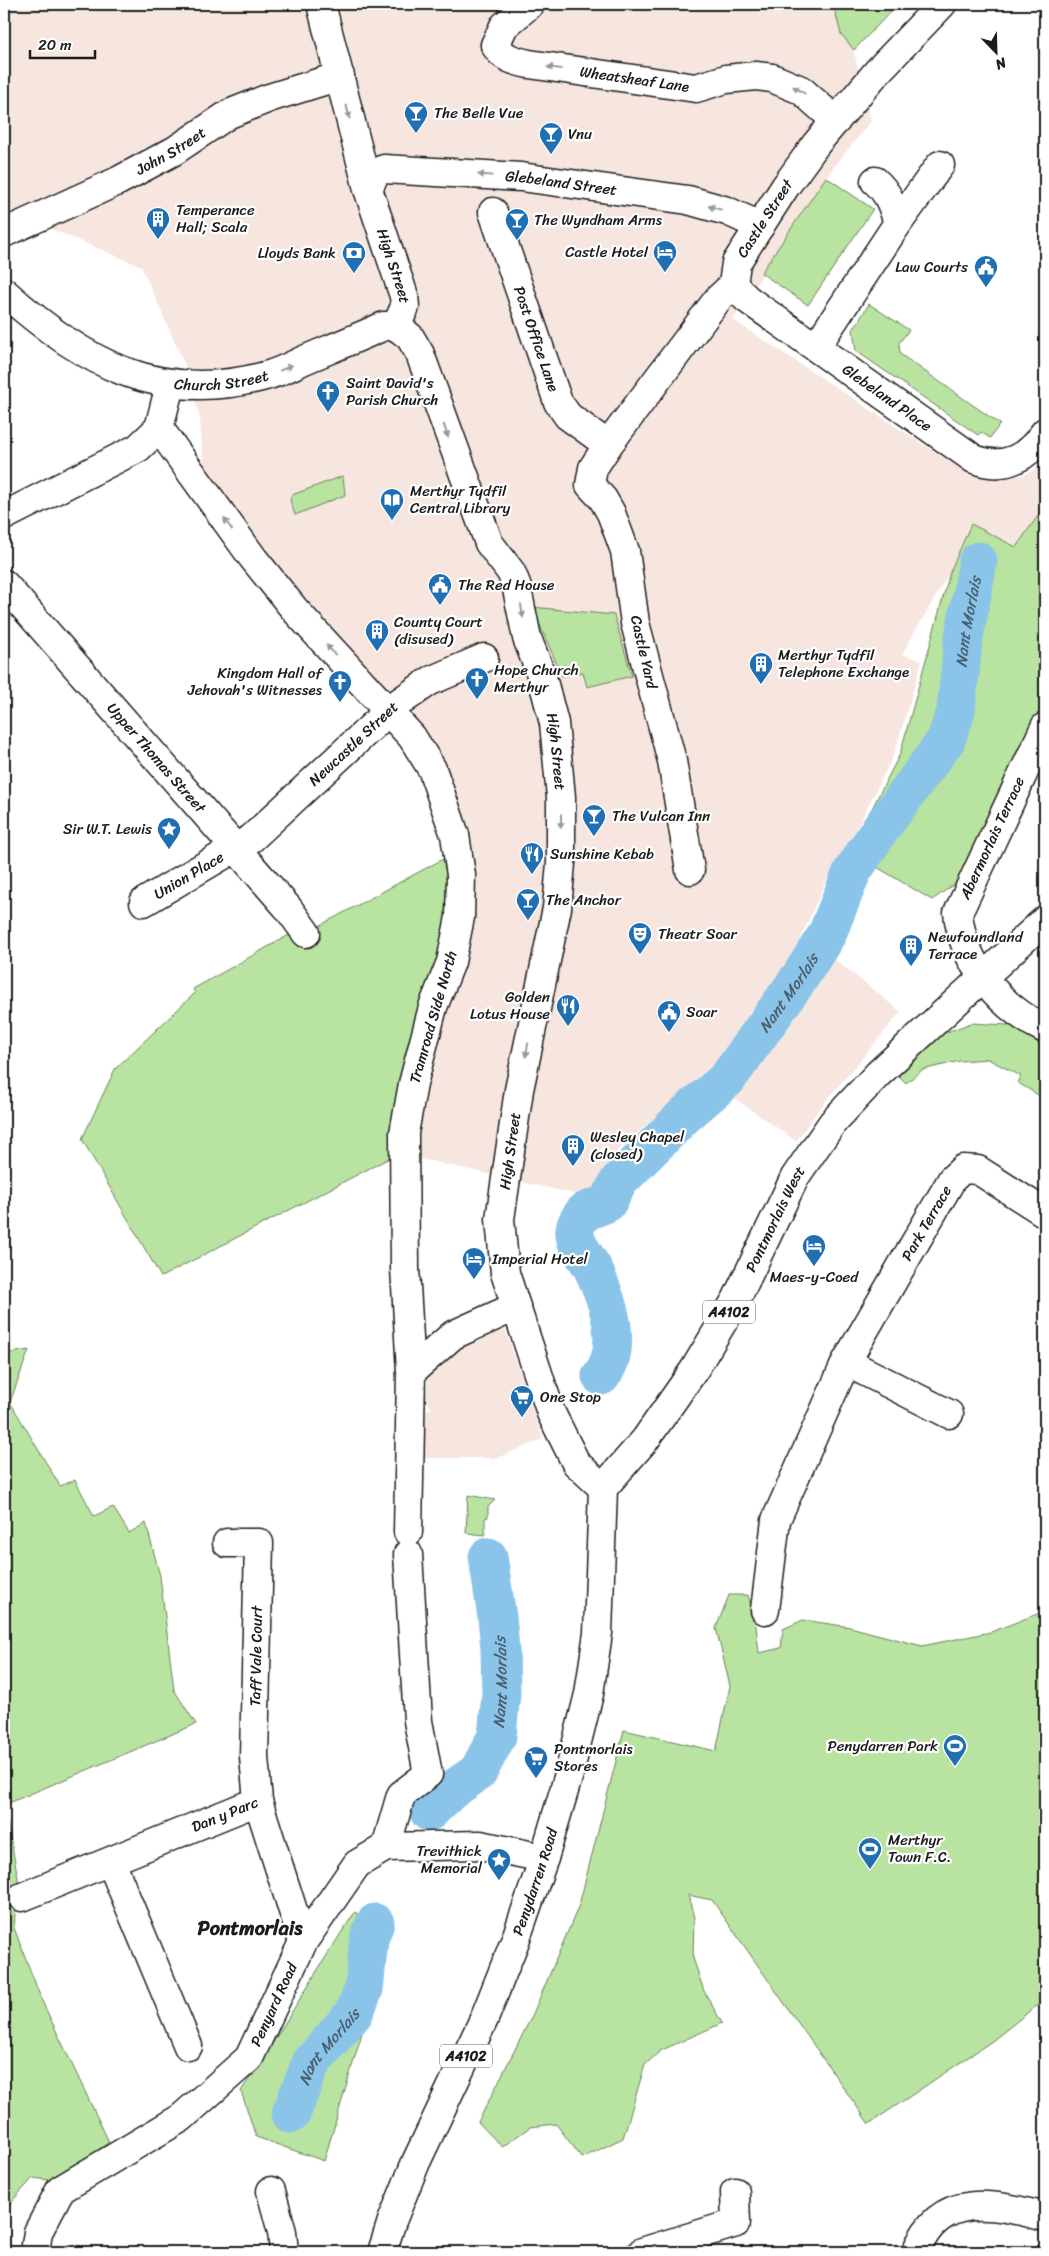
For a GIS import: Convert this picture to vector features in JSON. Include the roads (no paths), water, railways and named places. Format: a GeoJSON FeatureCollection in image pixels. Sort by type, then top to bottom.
{"type":"FeatureCollection","features":[{"type":"Feature","properties":{"kind":"street","name":"Castle Street"},"geometry":{"type":"LineString","coordinates":[[733,284],[736,263],[785,187],[877,72],[942,4]]}},
{"type":"Feature","properties":{"kind":"street","name":"High Street"},"geometry":{"type":"LineString","coordinates":[[327,7],[340,76],[368,189],[404,296],[404,307],[396,326],[410,337],[420,354],[489,543],[513,578],[520,598],[527,638],[542,677],[554,723],[561,797],[561,864],[558,908],[524,1064],[509,1148],[500,1219],[505,1273],[551,1413],[576,1463],[603,1488]]}},
{"type":"Feature","properties":{"kind":"street","name":"Wheatsheaf Lane"},"geometry":{"type":"LineString","coordinates":[[524,9],[504,26],[494,45],[498,52],[518,62],[696,88],[726,80],[756,76],[772,78],[801,90],[836,121]]}},
{"type":"Feature","properties":{"kind":"street","name":"John Street"},"geometry":{"type":"LineString","coordinates":[[4,232],[118,181],[174,151],[229,114],[269,98],[340,76]]}},
{"type":"Feature","properties":{"kind":"street"},"geometry":{"type":"LineString","coordinates":[[816,347],[898,223],[940,165]]}},
{"type":"Feature","properties":{"kind":"street","name":"Glebeland Street"},"geometry":{"type":"LineString","coordinates":[[368,189],[376,172],[384,169],[521,177],[688,200],[727,211],[760,226]]}},
{"type":"Feature","properties":{"kind":"street"},"geometry":{"type":"LineString","coordinates":[[875,181],[883,188],[892,204],[898,223]]}},
{"type":"Feature","properties":{"kind":"street","name":"Post Office Lane"},"geometry":{"type":"LineString","coordinates":[[493,212],[558,402],[568,416],[608,445]]}},
{"type":"Feature","properties":{"kind":"street"},"geometry":{"type":"LineString","coordinates":[[608,445],[718,299],[733,284]]}},
{"type":"Feature","properties":{"kind":"street","name":"Glebeland Place"},"geometry":{"type":"LineString","coordinates":[[733,284],[747,299],[974,459],[986,464],[997,464],[1021,457],[1035,446],[1045,432]]}},
{"type":"Feature","properties":{"kind":"street"},"geometry":{"type":"LineString","coordinates":[[4,292],[37,322],[77,349],[133,376],[170,385]]}},
{"type":"Feature","properties":{"kind":"street","name":"Church Street"},"geometry":{"type":"LineString","coordinates":[[159,428],[170,385],[236,383],[267,376],[384,326],[396,326]]}},
{"type":"Feature","properties":{"kind":"street"},"geometry":{"type":"LineString","coordinates":[[4,516],[138,448],[159,428]]}},
{"type":"Feature","properties":{"kind":"street","name":"Tramroad Side North"},"geometry":{"type":"LineString","coordinates":[[159,428],[277,588],[326,645],[412,738],[432,769],[455,835],[461,874],[460,917],[451,962],[433,1007],[412,1084],[404,1133],[405,1268],[411,1372],[408,1543],[418,1721],[428,1774],[401,1794],[386,1847]]}},
{"type":"Feature","properties":{"kind":"street","name":"Castle Yard"},"geometry":{"type":"LineString","coordinates":[[608,445],[594,468],[590,485],[603,499],[611,513],[626,551],[635,623],[672,761],[690,870]]}},
{"type":"Feature","properties":{"kind":"street","name":"Upper Thomas Street"},"geometry":{"type":"LineString","coordinates":[[4,584],[288,908],[306,933]]}},
{"type":"Feature","properties":{"kind":"street","name":"Newcastle Street"},"geometry":{"type":"LineString","coordinates":[[235,847],[252,838],[388,711],[430,681],[484,658]]}},
{"type":"Feature","properties":{"kind":"street","name":"Abermorlais Terrace"},"geometry":{"type":"LineString","coordinates":[[983,980],[963,938],[958,913],[1045,727]]}},
{"type":"Feature","properties":{"kind":"street","name":"Union Place"},"geometry":{"type":"LineString","coordinates":[[144,902],[235,847]]}},
{"type":"Feature","properties":{"kind":"street","name":"A4102"},"geometry":{"type":"LineString","coordinates":[[983,980],[1045,920]]}},
{"type":"Feature","properties":{"kind":"street"},"geometry":{"type":"LineString","coordinates":[[983,980],[1019,1013],[1045,1029]]}},
{"type":"Feature","properties":{"kind":"street","name":"Pontmorlais West"},"geometry":{"type":"LineString","coordinates":[[603,1488],[645,1440],[694,1370],[736,1300],[795,1177],[833,1122],[878,1074],[983,980]]}},
{"type":"Feature","properties":{"kind":"street","name":"Park Terrace"},"geometry":{"type":"LineString","coordinates":[[765,1610],[776,1520],[846,1362],[952,1179],[963,1169],[978,1170],[1045,1212]]}},
{"type":"Feature","properties":{"kind":"street"},"geometry":{"type":"LineString","coordinates":[[411,1372],[453,1335],[516,1307]]}},
{"type":"Feature","properties":{"kind":"street"},"geometry":{"type":"LineString","coordinates":[[846,1362],[949,1414]]}},
{"type":"Feature","properties":{"kind":"street","name":"Penydarren Road"},"geometry":{"type":"LineString","coordinates":[[382,2252],[392,2221],[416,2162],[484,2019],[515,1941],[544,1858],[569,1774],[590,1685],[598,1633],[603,1488]]}},
{"type":"Feature","properties":{"kind":"street","name":"Taff Vale Court"},"geometry":{"type":"LineString","coordinates":[[227,1542],[259,1543],[254,1757],[258,1801]]}},
{"type":"Feature","properties":{"kind":"street","name":"Dan y Parc"},"geometry":{"type":"LineString","coordinates":[[22,1897],[258,1801],[303,1942]]}},
{"type":"Feature","properties":{"kind":"street","name":"Penyard Road"},"geometry":{"type":"LineString","coordinates":[[35,2252],[38,2232],[60,2190],[181,2118],[250,2058],[303,1942],[357,1864],[386,1847],[480,1845],[544,1858]]}},
{"type":"Feature","properties":{"kind":"street"},"geometry":{"type":"LineString","coordinates":[[111,1862],[188,2046]]}},
{"type":"Feature","properties":{"kind":"street"},"geometry":{"type":"LineString","coordinates":[[272,2191],[282,2232],[284,2252]]}},
{"type":"Feature","properties":{"kind":"street"},"geometry":{"type":"LineString","coordinates":[[642,2252],[736,2223],[735,2192]]}},
{"type":"Feature","properties":{"kind":"street"},"geometry":{"type":"LineString","coordinates":[[916,2252],[932,2224],[951,2211],[977,2204],[1000,2206],[1045,2217]]}},
{"type":"Feature","properties":{"kind":"waterway","name":"Nant Morlais"},"geometry":{"type":"LineString","coordinates":[[601,1376],[608,1364],[612,1351],[611,1322],[598,1279],[576,1239],[576,1224],[584,1212],[607,1203],[619,1181],[685,1115],[727,1079],[800,977],[827,934],[852,872],[879,831],[946,740],[956,711],[963,642],[978,561]]}},
{"type":"Feature","properties":{"kind":"waterway","name":"Nant Morlais"},"geometry":{"type":"LineString","coordinates":[[429,1812],[452,1790],[478,1772],[497,1736],[501,1693],[500,1649],[488,1557]]}},
{"type":"Feature","properties":{"kind":"waterway","name":"Nant Morlais"},"geometry":{"type":"LineString","coordinates":[[291,2114],[311,2063],[354,2013],[364,1989],[369,1939],[375,1923]]}},
{"type":"Feature","properties":{"kind":"place","name":"The Belle Vue"},"geometry":{"type":"Point","coordinates":[416,134]}},
{"type":"Feature","properties":{"kind":"place","name":"Vnu"},"geometry":{"type":"Point","coordinates":[551,155]}},
{"type":"Feature","properties":{"kind":"place","name":"Temperance Hall; Scala"},"geometry":{"type":"Point","coordinates":[158,240]}},
{"type":"Feature","properties":{"kind":"place","name":"The Wyndham Arms"},"geometry":{"type":"Point","coordinates":[517,241]}},
{"type":"Feature","properties":{"kind":"place","name":"Castle Hotel"},"geometry":{"type":"Point","coordinates":[665,273]}},
{"type":"Feature","properties":{"kind":"place","name":"Lloyds Bank"},"geometry":{"type":"Point","coordinates":[354,274]}},
{"type":"Feature","properties":{"kind":"place","name":"Law Courts"},"geometry":{"type":"Point","coordinates":[986,288]}},
{"type":"Feature","properties":{"kind":"place","name":"Saint David's Parish Church"},"geometry":{"type":"Point","coordinates":[328,413]}},
{"type":"Feature","properties":{"kind":"place","name":"Merthyr Tydfil Central Library"},"geometry":{"type":"Point","coordinates":[392,521]}},
{"type":"Feature","properties":{"kind":"place","name":"The Red House"},"geometry":{"type":"Point","coordinates":[440,606]}},
{"type":"Feature","properties":{"kind":"place","name":"County Court (disused)"},"geometry":{"type":"Point","coordinates":[377,652]}},
{"type":"Feature","properties":{"kind":"place","name":"Merthyr Tydfil Telephone Exchange"},"geometry":{"type":"Point","coordinates":[761,685]}},
{"type":"Feature","properties":{"kind":"place","name":"Hope Church Merthyr"},"geometry":{"type":"Point","coordinates":[477,700]}},
{"type":"Feature","properties":{"kind":"place","name":"Kingdom Hall of Jehovah's Witnesses"},"geometry":{"type":"Point","coordinates":[340,703]}},
{"type":"Feature","properties":{"kind":"place","name":"The Vulcan Inn"},"geometry":{"type":"Point","coordinates":[594,837]}},
{"type":"Feature","properties":{"kind":"place","name":"Sir W.T. Lewis"},"geometry":{"type":"Point","coordinates":[169,850]}},
{"type":"Feature","properties":{"kind":"place","name":"Sunshine Kebab"},"geometry":{"type":"Point","coordinates":[532,875]}},
{"type":"Feature","properties":{"kind":"place","name":"The Anchor"},"geometry":{"type":"Point","coordinates":[528,921]}},
{"type":"Feature","properties":{"kind":"place","name":"Theatr Soar"},"geometry":{"type":"Point","coordinates":[640,955]}},
{"type":"Feature","properties":{"kind":"place","name":"Newfoundland Terrace"},"geometry":{"type":"Point","coordinates":[911,967]}},
{"type":"Feature","properties":{"kind":"place","name":"Golden Lotus House"},"geometry":{"type":"Point","coordinates":[568,1027]}},
{"type":"Feature","properties":{"kind":"place","name":"Soar"},"geometry":{"type":"Point","coordinates":[669,1033]}},
{"type":"Feature","properties":{"kind":"place","name":"Wesley Chapel (closed)"},"geometry":{"type":"Point","coordinates":[573,1167]}},
{"type":"Feature","properties":{"kind":"place","name":"Maes-y-Coed"},"geometry":{"type":"Point","coordinates":[814,1267]}},
{"type":"Feature","properties":{"kind":"place","name":"Imperial Hotel"},"geometry":{"type":"Point","coordinates":[474,1280]}},
{"type":"Feature","properties":{"kind":"place","name":"One Stop"},"geometry":{"type":"Point","coordinates":[522,1418]}},
{"type":"Feature","properties":{"kind":"place","name":"Penydarren Park"},"geometry":{"type":"Point","coordinates":[955,1767]}},
{"type":"Feature","properties":{"kind":"place","name":"Pontmorlais Stores"},"geometry":{"type":"Point","coordinates":[536,1779]}},
{"type":"Feature","properties":{"kind":"place","name":"Merthyr Town F.C."},"geometry":{"type":"Point","coordinates":[870,1870]}},
{"type":"Feature","properties":{"kind":"place","name":"Trevithick Memorial"},"geometry":{"type":"Point","coordinates":[499,1881]}},
{"type":"Feature","properties":{"kind":"district","name":"Pontmorlais"},"geometry":{"type":"Point","coordinates":[250,1928]}}]}
